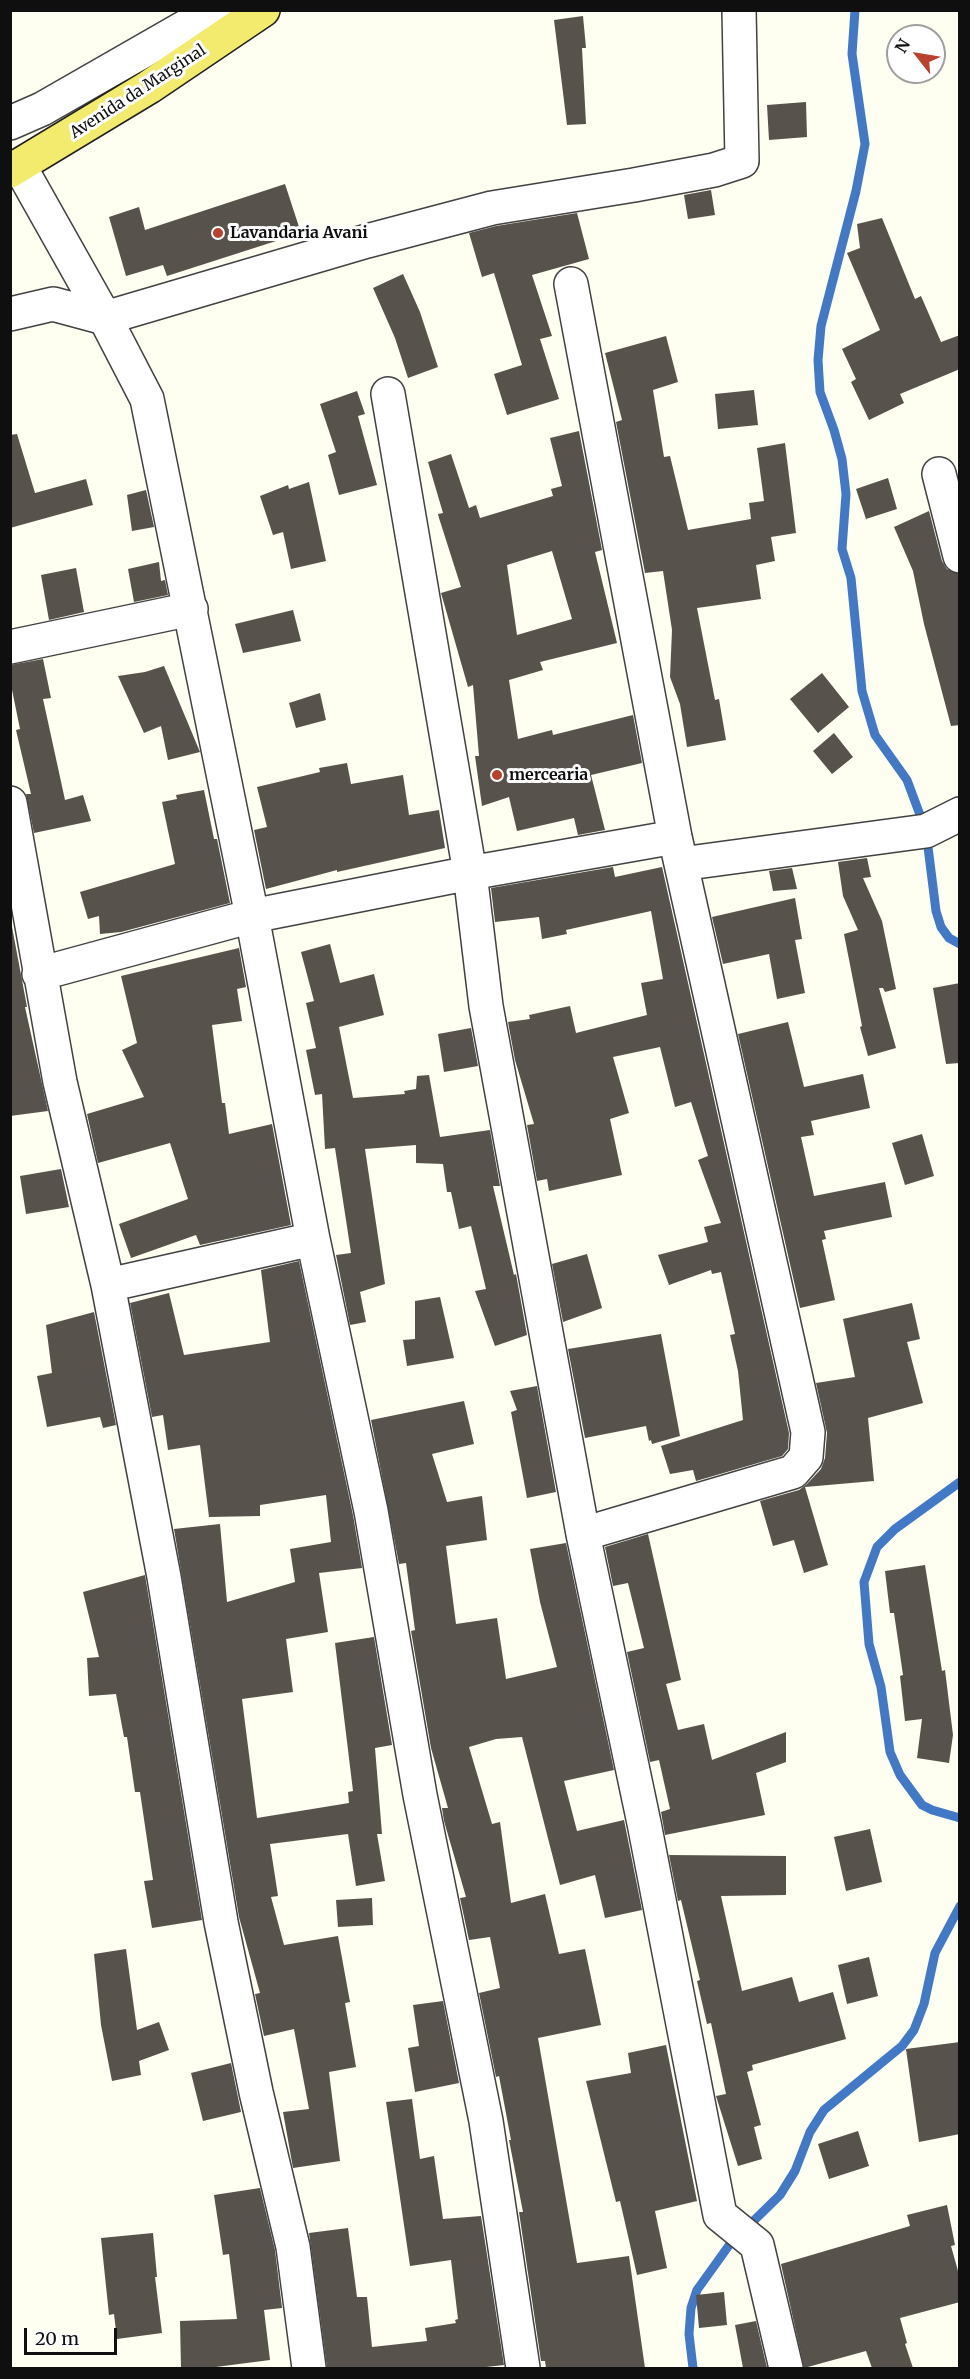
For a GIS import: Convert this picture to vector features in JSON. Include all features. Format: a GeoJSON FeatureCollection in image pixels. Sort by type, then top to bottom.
{"type":"FeatureCollection","features":[{"type":"Feature","properties":{"kind":"main road","name":"Avenida da Marginal"},"geometry":{"type":"LineString","coordinates":[[15,169],[149,87],[263,10]]}},
{"type":"Feature","properties":{"kind":"street"},"geometry":{"type":"LineString","coordinates":[[10,123],[42,109],[214,10]]}},
{"type":"Feature","properties":{"kind":"street"},"geometry":{"type":"LineString","coordinates":[[10,314],[53,304],[105,318],[356,244],[492,208],[645,183],[714,170],[742,161],[739,10]]}},
{"type":"Feature","properties":{"kind":"street"},"geometry":{"type":"LineString","coordinates":[[15,169],[105,318],[147,399],[252,916],[313,1239],[371,1511],[420,1795],[486,2121],[523,2368]]}},
{"type":"Feature","properties":{"kind":"street"},"geometry":{"type":"LineString","coordinates":[[571,284],[678,850],[808,1432],[806,1456],[793,1472],[584,1534]]}},
{"type":"Feature","properties":{"kind":"street"},"geometry":{"type":"LineString","coordinates":[[387,394],[470,873],[486,1006],[584,1534],[644,1823],[720,2215],[757,2245],[786,2368]]}},
{"type":"Feature","properties":{"kind":"street"},"geometry":{"type":"LineString","coordinates":[[939,474],[960,556]]}},
{"type":"Feature","properties":{"kind":"street"},"geometry":{"type":"LineString","coordinates":[[10,647],[191,609]]}},
{"type":"Feature","properties":{"kind":"street"},"geometry":{"type":"LineString","coordinates":[[10,803],[60,1082],[108,1286],[164,1577],[222,1922],[256,2092],[293,2247],[309,2368]]}},
{"type":"Feature","properties":{"kind":"street"},"geometry":{"type":"LineString","coordinates":[[39,974],[252,916],[470,873],[678,850],[927,831],[960,814]]}},
{"type":"Feature","properties":{"kind":"street"},"geometry":{"type":"LineString","coordinates":[[108,1286],[313,1239]]}},
{"type":"Feature","properties":{"kind":"building"},"geometry":{"type":"Polygon","coordinates":[[[583,16],[586,48],[582,48],[586,124],[567,125],[554,20],[583,16]]]}},
{"type":"Feature","properties":{"kind":"building"},"geometry":{"type":"Polygon","coordinates":[[[806,102],[807,137],[769,140],[767,105],[806,102]]]}},
{"type":"Feature","properties":{"kind":"building"},"geometry":{"type":"Polygon","coordinates":[[[285,184],[301,233],[167,276],[163,265],[126,276],[109,217],[139,207],[145,230],[285,184]]]}},
{"type":"Feature","properties":{"kind":"building"},"geometry":{"type":"Polygon","coordinates":[[[711,190],[715,215],[688,219],[684,195],[711,190]]]}},
{"type":"Feature","properties":{"kind":"building"},"geometry":{"type":"Polygon","coordinates":[[[577,213],[589,259],[532,275],[552,336],[540,339],[559,399],[507,415],[494,374],[522,365],[494,273],[482,277],[469,233],[496,226],[577,213]]]}},
{"type":"Feature","properties":{"kind":"building"},"geometry":{"type":"Polygon","coordinates":[[[882,218],[915,299],[921,296],[941,342],[960,335],[960,369],[900,394],[904,403],[869,420],[851,382],[856,379],[842,349],[880,330],[847,253],[860,248],[857,224],[882,218]]]}},
{"type":"Feature","properties":{"kind":"building"},"geometry":{"type":"Polygon","coordinates":[[[403,274],[420,312],[438,367],[408,378],[395,338],[373,288],[403,274]]]}},
{"type":"Feature","properties":{"kind":"building"},"geometry":{"type":"Polygon","coordinates":[[[666,336],[678,382],[653,390],[664,457],[670,456],[688,530],[751,519],[749,503],[764,501],[757,448],[785,443],[796,533],[771,537],[775,561],[756,565],[761,599],[697,608],[715,700],[719,699],[726,740],[687,747],[680,704],[670,677],[672,630],[663,571],[645,573],[616,422],[622,420],[605,353],[666,336]]]}},
{"type":"Feature","properties":{"kind":"building"},"geometry":{"type":"Polygon","coordinates":[[[754,390],[758,425],[718,429],[715,394],[754,390]]]}},
{"type":"Feature","properties":{"kind":"building"},"geometry":{"type":"Polygon","coordinates":[[[357,391],[365,414],[358,416],[377,485],[339,495],[328,455],[336,452],[320,404],[357,391]]]}},
{"type":"Feature","properties":{"kind":"building"},"geometry":{"type":"Polygon","coordinates":[[[579,431],[602,550],[595,552],[617,643],[540,662],[543,670],[509,680],[518,739],[552,730],[553,735],[633,715],[642,763],[591,775],[605,830],[578,835],[574,818],[517,831],[509,797],[482,806],[475,756],[479,756],[473,685],[468,687],[441,593],[461,587],[439,518],[438,514],[443,513],[428,462],[451,454],[469,508],[476,505],[480,518],[553,496],[551,489],[562,486],[550,438],[579,431]],[[552,551],[507,565],[517,635],[572,619],[552,551]]]}},
{"type":"Feature","properties":{"kind":"building"},"geometry":{"type":"Polygon","coordinates":[[[17,434],[35,493],[86,479],[93,505],[10,528],[10,435],[17,434]]]}},
{"type":"Feature","properties":{"kind":"building"},"geometry":{"type":"Polygon","coordinates":[[[888,478],[897,509],[866,519],[856,489],[888,478]]]}},
{"type":"Feature","properties":{"kind":"building"},"geometry":{"type":"Polygon","coordinates":[[[309,482],[326,561],[291,569],[283,532],[273,535],[260,496],[288,485],[289,489],[309,482]]]}},
{"type":"Feature","properties":{"kind":"building"},"geometry":{"type":"Polygon","coordinates":[[[146,490],[154,527],[132,531],[127,495],[146,490]]]}},
{"type":"Feature","properties":{"kind":"building"},"geometry":{"type":"Polygon","coordinates":[[[929,511],[942,561],[947,569],[960,574],[960,725],[951,726],[924,624],[913,571],[894,527],[929,511]]]}},
{"type":"Feature","properties":{"kind":"building"},"geometry":{"type":"Polygon","coordinates":[[[159,562],[161,581],[165,580],[168,595],[134,602],[128,569],[159,562]]]}},
{"type":"Feature","properties":{"kind":"building"},"geometry":{"type":"Polygon","coordinates":[[[76,568],[84,612],[49,620],[41,575],[76,568]]]}},
{"type":"Feature","properties":{"kind":"building"},"geometry":{"type":"Polygon","coordinates":[[[293,610],[301,641],[243,653],[235,624],[293,610]]]}},
{"type":"Feature","properties":{"kind":"building"},"geometry":{"type":"Polygon","coordinates":[[[43,659],[51,698],[43,699],[65,800],[83,795],[91,821],[34,833],[26,794],[31,794],[16,730],[20,729],[10,680],[10,665],[43,659]]]}},
{"type":"Feature","properties":{"kind":"building"},"geometry":{"type":"Polygon","coordinates":[[[164,666],[200,752],[168,760],[161,726],[144,733],[118,676],[145,672],[164,666]]]}},
{"type":"Feature","properties":{"kind":"building"},"geometry":{"type":"Polygon","coordinates":[[[822,673],[849,707],[818,733],[790,699],[822,673]]]}},
{"type":"Feature","properties":{"kind":"building"},"geometry":{"type":"Polygon","coordinates":[[[320,693],[326,720],[296,728],[289,703],[320,693]]]}},
{"type":"Feature","properties":{"kind":"building"},"geometry":{"type":"Polygon","coordinates":[[[834,733],[853,757],[832,774],[813,751],[834,733]]]}},
{"type":"Feature","properties":{"kind":"building"},"geometry":{"type":"Polygon","coordinates":[[[347,763],[351,784],[403,775],[409,815],[439,810],[445,848],[337,872],[337,870],[266,889],[254,830],[267,827],[257,787],[320,772],[319,768],[347,763]]]}},
{"type":"Feature","properties":{"kind":"building"},"geometry":{"type":"Polygon","coordinates":[[[204,790],[230,903],[121,932],[100,934],[99,916],[88,919],[80,892],[175,864],[162,802],[177,799],[176,795],[204,790]]]}},
{"type":"Feature","properties":{"kind":"building"},"geometry":{"type":"Polygon","coordinates":[[[867,858],[871,877],[863,878],[882,921],[896,989],[885,992],[883,988],[879,988],[896,1048],[868,1056],[860,1027],[862,1026],[844,934],[858,930],[843,896],[838,862],[867,858]]]}},
{"type":"Feature","properties":{"kind":"building"},"geometry":{"type":"Polygon","coordinates":[[[613,867],[615,877],[662,867],[789,1433],[788,1449],[782,1456],[696,1481],[693,1470],[670,1474],[661,1446],[743,1420],[738,1371],[730,1335],[735,1334],[721,1272],[712,1274],[711,1270],[669,1285],[658,1255],[708,1242],[704,1227],[721,1223],[698,1160],[708,1156],[691,1102],[675,1107],[660,1047],[613,1057],[629,1113],[610,1119],[622,1175],[549,1191],[547,1179],[537,1181],[527,1125],[534,1124],[515,1060],[508,1022],[530,1019],[529,1015],[570,1006],[576,1033],[647,1015],[641,983],[663,979],[651,911],[566,930],[567,934],[542,939],[539,917],[495,922],[491,888],[613,867]]]}},
{"type":"Feature","properties":{"kind":"building"},"geometry":{"type":"Polygon","coordinates":[[[792,868],[797,889],[773,891],[769,871],[792,868]]]}},
{"type":"Feature","properties":{"kind":"building"},"geometry":{"type":"Polygon","coordinates":[[[795,898],[802,939],[795,940],[805,993],[777,999],[769,954],[723,964],[712,917],[795,898]]]}},
{"type":"Feature","properties":{"kind":"building"},"geometry":{"type":"Polygon","coordinates":[[[10,916],[27,1007],[25,1007],[48,1111],[10,1116],[10,916]]]}},
{"type":"Feature","properties":{"kind":"building"},"geometry":{"type":"Polygon","coordinates":[[[330,944],[340,983],[374,974],[384,1015],[339,1027],[353,1098],[405,1094],[404,1091],[416,1089],[417,1076],[429,1075],[440,1137],[490,1130],[500,1186],[493,1186],[514,1275],[516,1274],[527,1335],[495,1346],[475,1291],[486,1289],[471,1226],[459,1229],[451,1192],[447,1192],[443,1164],[416,1163],[416,1145],[365,1149],[385,1284],[360,1292],[366,1322],[350,1325],[336,1255],[351,1253],[335,1148],[325,1149],[322,1094],[315,1095],[306,1050],[316,1048],[306,1003],[314,1001],[301,952],[330,944]]]}},
{"type":"Feature","properties":{"kind":"building"},"geometry":{"type":"Polygon","coordinates":[[[239,948],[246,987],[237,989],[242,1021],[212,1025],[222,1103],[225,1103],[229,1134],[272,1124],[291,1225],[200,1245],[196,1235],[131,1258],[119,1224],[188,1199],[170,1143],[98,1163],[87,1114],[144,1097],[122,1050],[137,1043],[121,976],[239,948]]]}},
{"type":"Feature","properties":{"kind":"building"},"geometry":{"type":"Polygon","coordinates":[[[960,983],[960,1063],[946,1064],[933,988],[960,983]]]}},
{"type":"Feature","properties":{"kind":"building"},"geometry":{"type":"Polygon","coordinates":[[[788,1022],[804,1087],[863,1074],[870,1108],[811,1121],[814,1135],[801,1137],[814,1196],[885,1182],[892,1217],[824,1231],[826,1239],[822,1240],[835,1300],[800,1308],[738,1034],[788,1022]]]}},
{"type":"Feature","properties":{"kind":"building"},"geometry":{"type":"Polygon","coordinates":[[[471,1028],[478,1066],[444,1072],[438,1034],[471,1028]]]}},
{"type":"Feature","properties":{"kind":"building"},"geometry":{"type":"Polygon","coordinates":[[[922,1134],[934,1176],[905,1185],[892,1143],[922,1134]]]}},
{"type":"Feature","properties":{"kind":"building"},"geometry":{"type":"Polygon","coordinates":[[[61,1169],[69,1207],[26,1214],[20,1176],[61,1169]]]}},
{"type":"Feature","properties":{"kind":"building"},"geometry":{"type":"Polygon","coordinates":[[[587,1254],[602,1308],[563,1322],[552,1264],[587,1254]]]}},
{"type":"Feature","properties":{"kind":"building"},"geometry":{"type":"Polygon","coordinates":[[[299,1261],[353,1515],[362,1568],[319,1573],[328,1632],[286,1639],[293,1692],[242,1699],[257,1818],[349,1803],[348,1792],[353,1791],[335,1643],[374,1637],[392,1745],[375,1748],[382,1834],[377,1834],[385,1881],[356,1886],[348,1834],[270,1844],[278,1896],[271,1897],[284,1945],[338,1936],[350,2002],[345,2003],[356,2067],[329,2072],[340,2161],[293,2168],[283,2112],[309,2109],[294,2029],[264,2036],[255,1994],[260,1993],[239,1917],[174,1529],[220,1524],[227,1602],[295,1582],[290,1549],[331,1542],[326,1495],[260,1505],[260,1516],[209,1517],[200,1445],[168,1450],[163,1415],[152,1417],[130,1303],[169,1293],[184,1355],[270,1342],[261,1270],[299,1261]]]}},
{"type":"Feature","properties":{"kind":"building"},"geometry":{"type":"Polygon","coordinates":[[[440,1297],[454,1358],[407,1366],[403,1340],[415,1339],[415,1301],[440,1297]]]}},
{"type":"Feature","properties":{"kind":"building"},"geometry":{"type":"Polygon","coordinates":[[[912,1303],[920,1339],[907,1342],[923,1403],[868,1418],[874,1481],[805,1487],[828,1565],[804,1573],[794,1540],[773,1546],[760,1501],[799,1490],[821,1469],[825,1458],[827,1433],[816,1383],[855,1377],[843,1319],[912,1303]]]}},
{"type":"Feature","properties":{"kind":"building"},"geometry":{"type":"Polygon","coordinates":[[[94,1312],[116,1425],[103,1428],[100,1417],[47,1427],[37,1376],[52,1373],[46,1325],[94,1312]]]}},
{"type":"Feature","properties":{"kind":"building"},"geometry":{"type":"Polygon","coordinates":[[[661,1334],[680,1436],[652,1444],[651,1440],[649,1441],[646,1426],[585,1438],[568,1349],[661,1334]]]}},
{"type":"Feature","properties":{"kind":"building"},"geometry":{"type":"Polygon","coordinates":[[[537,1386],[556,1492],[527,1498],[511,1412],[517,1410],[510,1391],[537,1386]]]}},
{"type":"Feature","properties":{"kind":"building"},"geometry":{"type":"Polygon","coordinates":[[[464,1401],[474,1444],[432,1454],[447,1502],[482,1496],[487,1540],[446,1546],[456,1624],[497,1618],[506,1679],[557,1667],[540,1602],[530,1549],[566,1543],[614,1770],[564,1781],[577,1831],[624,1820],[642,1910],[605,1918],[595,1875],[560,1885],[522,1737],[496,1739],[469,1747],[492,1824],[500,1822],[511,1903],[545,1894],[559,1954],[585,1949],[601,2025],[538,2038],[577,2263],[629,2256],[645,2368],[546,2368],[545,2361],[541,2361],[519,2212],[523,2212],[509,2140],[511,2140],[499,2076],[496,2077],[479,1993],[500,1988],[490,1937],[469,1940],[460,1898],[466,1897],[444,1821],[442,1808],[448,1808],[431,1748],[411,1631],[415,1630],[406,1563],[399,1564],[371,1420],[464,1401]]]}},
{"type":"Feature","properties":{"kind":"building"},"geometry":{"type":"Polygon","coordinates":[[[648,1534],[681,1680],[666,1684],[678,1730],[704,1724],[712,1760],[786,1732],[786,1762],[756,1773],[765,1815],[665,1835],[661,1812],[670,1809],[659,1760],[650,1762],[627,1652],[644,1648],[628,1583],[613,1586],[605,1547],[648,1534]]]}},
{"type":"Feature","properties":{"kind":"building"},"geometry":{"type":"Polygon","coordinates":[[[925,1565],[942,1671],[945,1670],[953,1735],[949,1763],[917,1758],[922,1719],[905,1721],[900,1676],[903,1675],[894,1613],[890,1613],[885,1571],[925,1565]]]}},
{"type":"Feature","properties":{"kind":"building"},"geometry":{"type":"Polygon","coordinates":[[[145,1575],[202,1920],[152,1928],[144,1881],[153,1880],[140,1792],[135,1792],[127,1737],[124,1737],[116,1694],[89,1696],[87,1658],[99,1657],[83,1592],[145,1575]]]}},
{"type":"Feature","properties":{"kind":"building"},"geometry":{"type":"Polygon","coordinates":[[[870,1829],[882,1882],[846,1891],[834,1837],[870,1829]]]}},
{"type":"Feature","properties":{"kind":"building"},"geometry":{"type":"Polygon","coordinates":[[[669,1855],[786,1856],[786,1895],[721,1896],[742,1991],[792,1977],[799,2002],[833,1992],[846,2039],[752,2065],[753,2070],[747,2072],[761,2125],[754,2127],[762,2159],[738,2166],[716,2096],[726,2094],[711,2023],[707,2024],[697,1981],[700,1980],[681,1900],[678,1901],[669,1855]]]}},
{"type":"Feature","properties":{"kind":"building"},"geometry":{"type":"Polygon","coordinates":[[[372,1898],[373,1925],[338,1927],[336,1900],[372,1898]]]}},
{"type":"Feature","properties":{"kind":"building"},"geometry":{"type":"Polygon","coordinates":[[[126,1949],[137,2030],[159,2022],[169,2050],[139,2061],[141,2075],[112,2081],[101,2025],[94,1954],[126,1949]]]}},
{"type":"Feature","properties":{"kind":"building"},"geometry":{"type":"Polygon","coordinates":[[[869,1957],[878,1996],[847,2004],[838,1965],[869,1957]]]}},
{"type":"Feature","properties":{"kind":"building"},"geometry":{"type":"Polygon","coordinates":[[[443,2001],[459,2083],[415,2092],[408,2048],[419,2046],[413,2005],[443,2001]]]}},
{"type":"Feature","properties":{"kind":"building"},"geometry":{"type":"Polygon","coordinates":[[[960,2042],[960,2134],[919,2142],[906,2049],[960,2042]]]}},
{"type":"Feature","properties":{"kind":"building"},"geometry":{"type":"Polygon","coordinates":[[[666,2045],[697,2201],[655,2211],[667,2268],[637,2275],[620,2201],[616,2202],[586,2081],[631,2073],[628,2053],[666,2045]]]}},
{"type":"Feature","properties":{"kind":"building"},"geometry":{"type":"Polygon","coordinates":[[[231,2063],[241,2112],[203,2121],[191,2073],[231,2063]]]}},
{"type":"Feature","properties":{"kind":"building"},"geometry":{"type":"Polygon","coordinates":[[[412,2099],[420,2159],[434,2156],[443,2219],[481,2216],[504,2365],[477,2368],[327,2368],[309,2233],[348,2228],[357,2297],[367,2297],[372,2347],[427,2341],[425,2328],[456,2323],[455,2320],[458,2319],[451,2260],[410,2266],[386,2102],[412,2099]]]}},
{"type":"Feature","properties":{"kind":"building"},"geometry":{"type":"Polygon","coordinates":[[[858,2131],[869,2166],[829,2179],[818,2144],[858,2131]]]}},
{"type":"Feature","properties":{"kind":"building"},"geometry":{"type":"Polygon","coordinates":[[[260,2188],[275,2250],[282,2308],[264,2310],[270,2360],[208,2368],[181,2368],[180,2321],[237,2319],[229,2254],[223,2255],[214,2195],[260,2188]]]}},
{"type":"Feature","properties":{"kind":"building"},"geometry":{"type":"Polygon","coordinates":[[[947,2205],[955,2245],[951,2246],[960,2278],[960,2302],[900,2318],[913,2368],[872,2368],[866,2351],[804,2368],[781,2264],[910,2226],[907,2215],[947,2205]]]}},
{"type":"Feature","properties":{"kind":"building"},"geometry":{"type":"Polygon","coordinates":[[[153,2233],[157,2277],[155,2277],[162,2333],[117,2339],[114,2314],[109,2315],[101,2238],[153,2233]]]}},
{"type":"Feature","properties":{"kind":"building"},"geometry":{"type":"Polygon","coordinates":[[[724,2292],[727,2325],[699,2328],[696,2295],[724,2292]]]}},
{"type":"Feature","properties":{"kind":"building"},"geometry":{"type":"Polygon","coordinates":[[[756,2321],[767,2368],[743,2368],[735,2325],[756,2321]]]}},
{"type":"Feature","properties":{"kind":"waterway"},"geometry":{"type":"LineString","coordinates":[[855,10],[852,54],[865,144],[856,191],[821,326],[818,360],[820,392],[842,459],[846,494],[842,549],[851,578],[862,691],[875,735],[907,780],[926,831],[936,911],[941,927],[949,938],[960,944]]}},
{"type":"Feature","properties":{"kind":"waterway"},"geometry":{"type":"LineString","coordinates":[[960,1482],[895,1529],[877,1547],[864,1582],[869,1644],[881,1687],[890,1752],[900,1775],[922,1805],[960,1818]]}},
{"type":"Feature","properties":{"kind":"waterway"},"geometry":{"type":"LineString","coordinates":[[693,2368],[689,2334],[691,2308],[697,2290],[730,2244],[780,2195],[795,2171],[810,2132],[824,2110],[902,2046],[914,2030],[924,2004],[935,1953],[960,1906]]}},
{"type":"Feature","properties":{"kind":"place","name":"Lavandaria Avani"},"geometry":{"type":"Point","coordinates":[218,233]}},
{"type":"Feature","properties":{"kind":"place","name":"mercearia"},"geometry":{"type":"Point","coordinates":[497,775]}}]}
